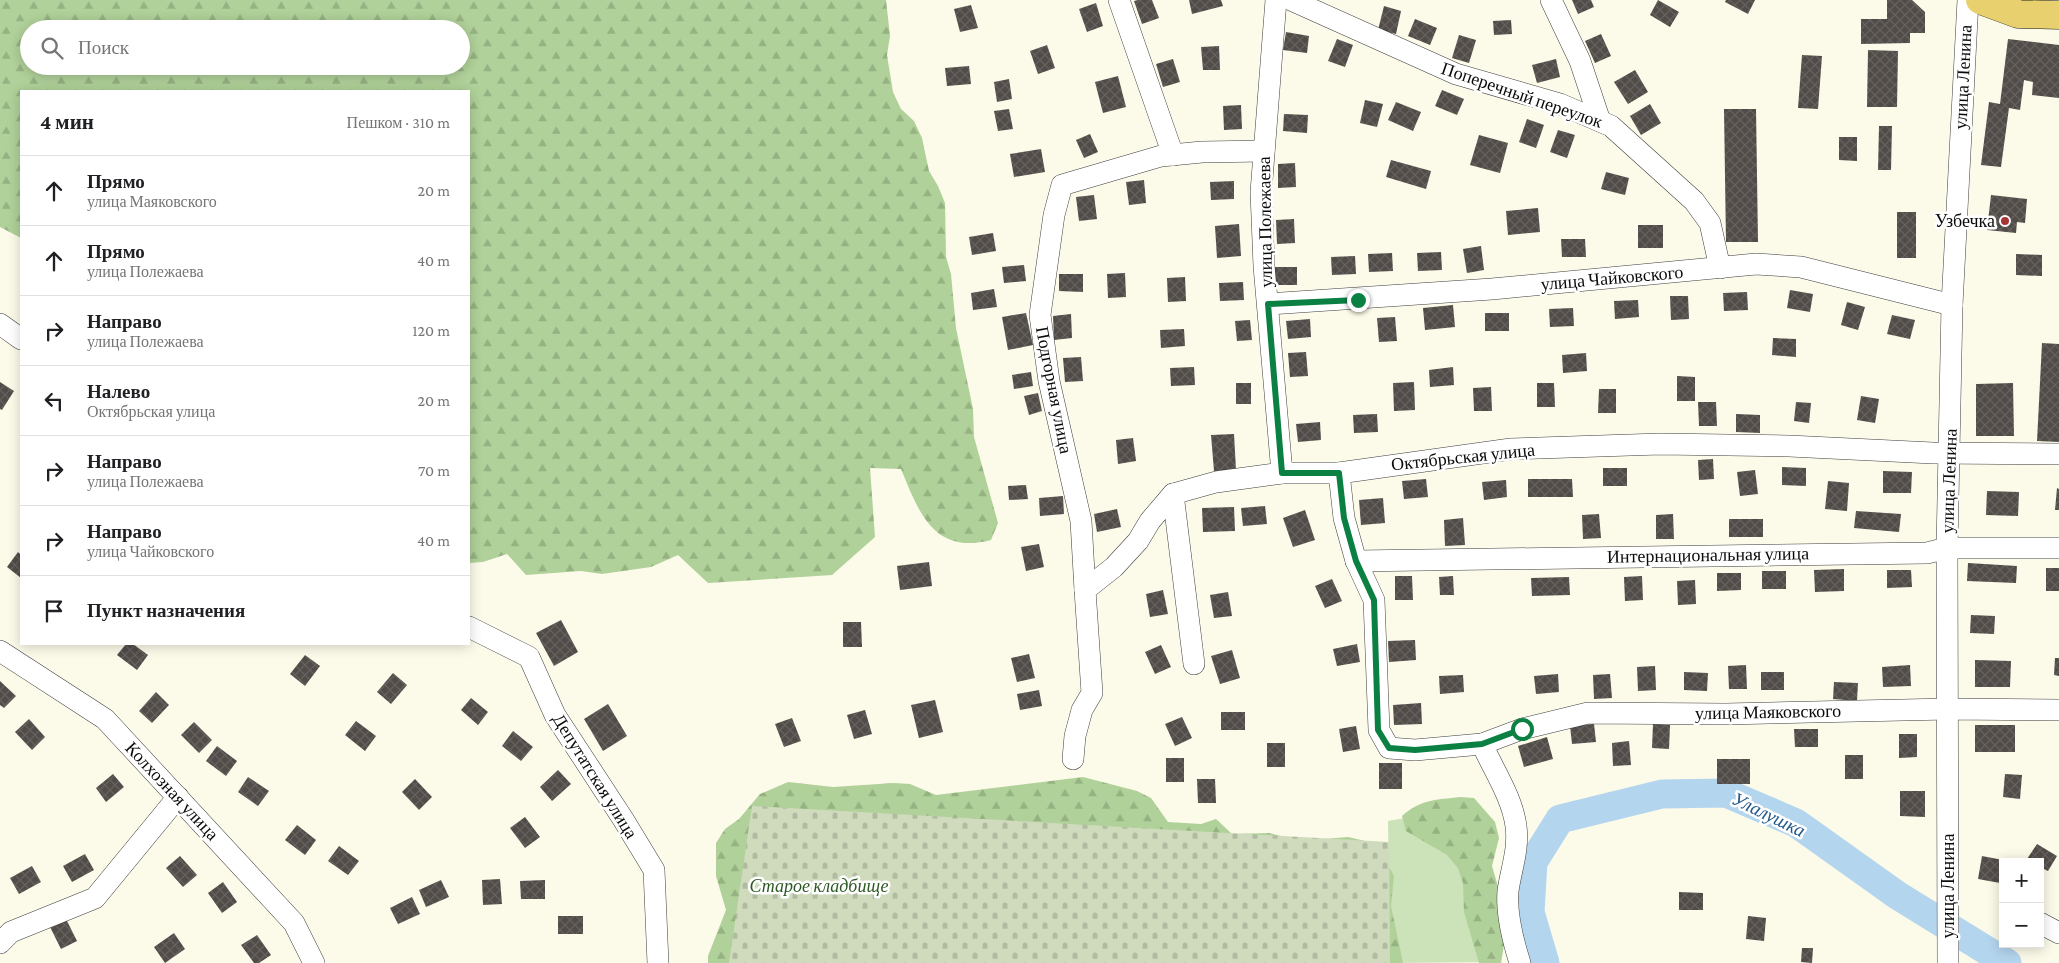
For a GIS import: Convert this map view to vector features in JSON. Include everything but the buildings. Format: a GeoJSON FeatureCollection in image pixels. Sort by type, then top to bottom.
{"type":"FeatureCollection","features":[{"type":"Feature","properties":{"kind":"main road"},"geometry":{"type":"LineString","coordinates":[[1980,0],[2018,14],[2059,15]]}},
{"type":"Feature","properties":{"kind":"street"},"geometry":{"type":"LineString","coordinates":[[1119,0],[1173,155]]}},
{"type":"Feature","properties":{"kind":"street","name":"улица Полежаева"},"geometry":{"type":"LineString","coordinates":[[1276,0],[1261,192],[1264,266],[1282,473]]}},
{"type":"Feature","properties":{"kind":"street","name":"Поперечный переулок"},"geometry":{"type":"LineString","coordinates":[[1291,0],[1456,74],[1560,104],[1611,126],[1694,201],[1710,223],[1720,268]]}},
{"type":"Feature","properties":{"kind":"street"},"geometry":{"type":"LineString","coordinates":[[1551,0],[1580,61],[1600,121]]}},
{"type":"Feature","properties":{"kind":"street","name":"улица Ленина"},"geometry":{"type":"LineString","coordinates":[[1948,963],[1947,548],[1952,304],[1968,0]]}},
{"type":"Feature","properties":{"kind":"street","name":"Подгорная улица"},"geometry":{"type":"LineString","coordinates":[[1085,590],[1081,521],[1049,381],[1040,315],[1054,215],[1062,186],[1109,170],[1173,155],[1264,151]]}},
{"type":"Feature","properties":{"kind":"street","name":"улица Чайковского"},"geometry":{"type":"LineString","coordinates":[[1268,304],[1358,300],[1756,264],[1801,267],[1952,304]]}},
{"type":"Feature","properties":{"kind":"street"},"geometry":{"type":"LineString","coordinates":[[0,324],[20,338]]}},
{"type":"Feature","properties":{"kind":"street","name":"Октябрьская улица"},"geometry":{"type":"LineString","coordinates":[[1173,494],[1216,482],[1282,473],[1339,473],[1512,449],[1630,445],[1789,446],[1950,453],[2059,454]]}},
{"type":"Feature","properties":{"kind":"street"},"geometry":{"type":"LineString","coordinates":[[1339,473],[1344,518],[1356,561],[1374,600],[1378,730],[1389,748],[1415,750],[1482,744],[1510,802],[1516,827],[1516,861],[1508,892],[1512,938],[1520,963]]}},
{"type":"Feature","properties":{"kind":"street"},"geometry":{"type":"LineString","coordinates":[[1073,759],[1075,736],[1082,710],[1092,693],[1085,590],[1114,567],[1173,494]]}},
{"type":"Feature","properties":{"kind":"street"},"geometry":{"type":"LineString","coordinates":[[1173,494],[1194,664]]}},
{"type":"Feature","properties":{"kind":"street","name":"Интернациональная улица"},"geometry":{"type":"LineString","coordinates":[[1356,561],[1927,553],[1947,548],[2059,548]]}},
{"type":"Feature","properties":{"kind":"street","name":"Депутатская улица"},"geometry":{"type":"LineString","coordinates":[[470,628],[529,657],[555,715],[654,870],[658,963]]}},
{"type":"Feature","properties":{"kind":"street","name":"Колхозная улица"},"geometry":{"type":"LineString","coordinates":[[0,651],[105,719],[294,923],[314,963]]}},
{"type":"Feature","properties":{"kind":"street","name":"улица Маяковского"},"geometry":{"type":"LineString","coordinates":[[1482,744],[1522,729],[1588,713],[1726,714],[1948,709],[2059,710]]}},
{"type":"Feature","properties":{"kind":"street"},"geometry":{"type":"LineString","coordinates":[[0,943],[11,932],[95,898],[178,797]]}},
{"type":"Feature","properties":{"kind":"street"},"geometry":{"type":"LineString","coordinates":[[2044,925],[2059,933]]}},
{"type":"Feature","properties":{"kind":"green space"},"geometry":{"type":"Polygon","coordinates":[[[0,0],[886,0],[890,36],[887,55],[893,92],[901,109],[914,121],[922,138],[929,171],[945,203],[946,257],[951,274],[956,328],[973,409],[974,437],[998,523],[991,540],[972,543],[955,541],[942,536],[931,527],[922,515],[901,469],[870,468],[875,537],[832,575],[708,583],[678,555],[651,567],[602,574],[581,571],[526,575],[507,554],[483,562],[470,563],[470,90],[20,90],[20,237],[0,227],[0,0]]]}},
{"type":"Feature","properties":{"kind":"green space","name":"Старое кладбище"},"geometry":{"type":"Polygon","coordinates":[[[1083,777],[1137,791],[1151,798],[1168,822],[1201,824],[1216,819],[1232,834],[1269,833],[1300,841],[1348,837],[1365,841],[1380,851],[1394,876],[1391,906],[1403,963],[708,963],[708,956],[726,910],[716,876],[716,843],[725,829],[739,819],[760,794],[788,782],[833,787],[894,783],[910,784],[936,795],[1083,777]]]}},
{"type":"Feature","properties":{"kind":"green space"},"geometry":{"type":"Polygon","coordinates":[[[1460,797],[1474,798],[1495,822],[1499,838],[1492,866],[1505,910],[1507,927],[1501,963],[1479,963],[1464,912],[1463,883],[1458,868],[1447,855],[1406,831],[1402,816],[1422,803],[1460,797]]]}},
{"type":"Feature","properties":{"kind":"green space"},"geometry":{"type":"Polygon","coordinates":[[[1480,805],[1501,962],[1390,963],[1388,821],[1480,805]]]}},
{"type":"Feature","properties":{"kind":"green space","name":"Старое кладбище"},"geometry":{"type":"Polygon","coordinates":[[[752,806],[1389,842],[1390,963],[729,963],[752,806]]]}},
{"type":"Feature","properties":{"kind":"waterway","name":"Улалушка"},"geometry":{"type":"LineString","coordinates":[[1545,963],[1530,912],[1533,862],[1560,819],[1662,794],[1726,793],[1796,823],[1897,895],[2007,963]]}},
{"type":"Feature","properties":{"kind":"place","name":"Узбечка"},"geometry":{"type":"Point","coordinates":[2005,221]}},
{"type":"Feature","properties":{"kind":"route"},"geometry":{"type":"LineString","coordinates":[[1358,300],[1268,304],[1282,473],[1339,473],[1344,518],[1356,561],[1374,600],[1378,730],[1389,748],[1415,750],[1482,744],[1522,729]]}}]}
